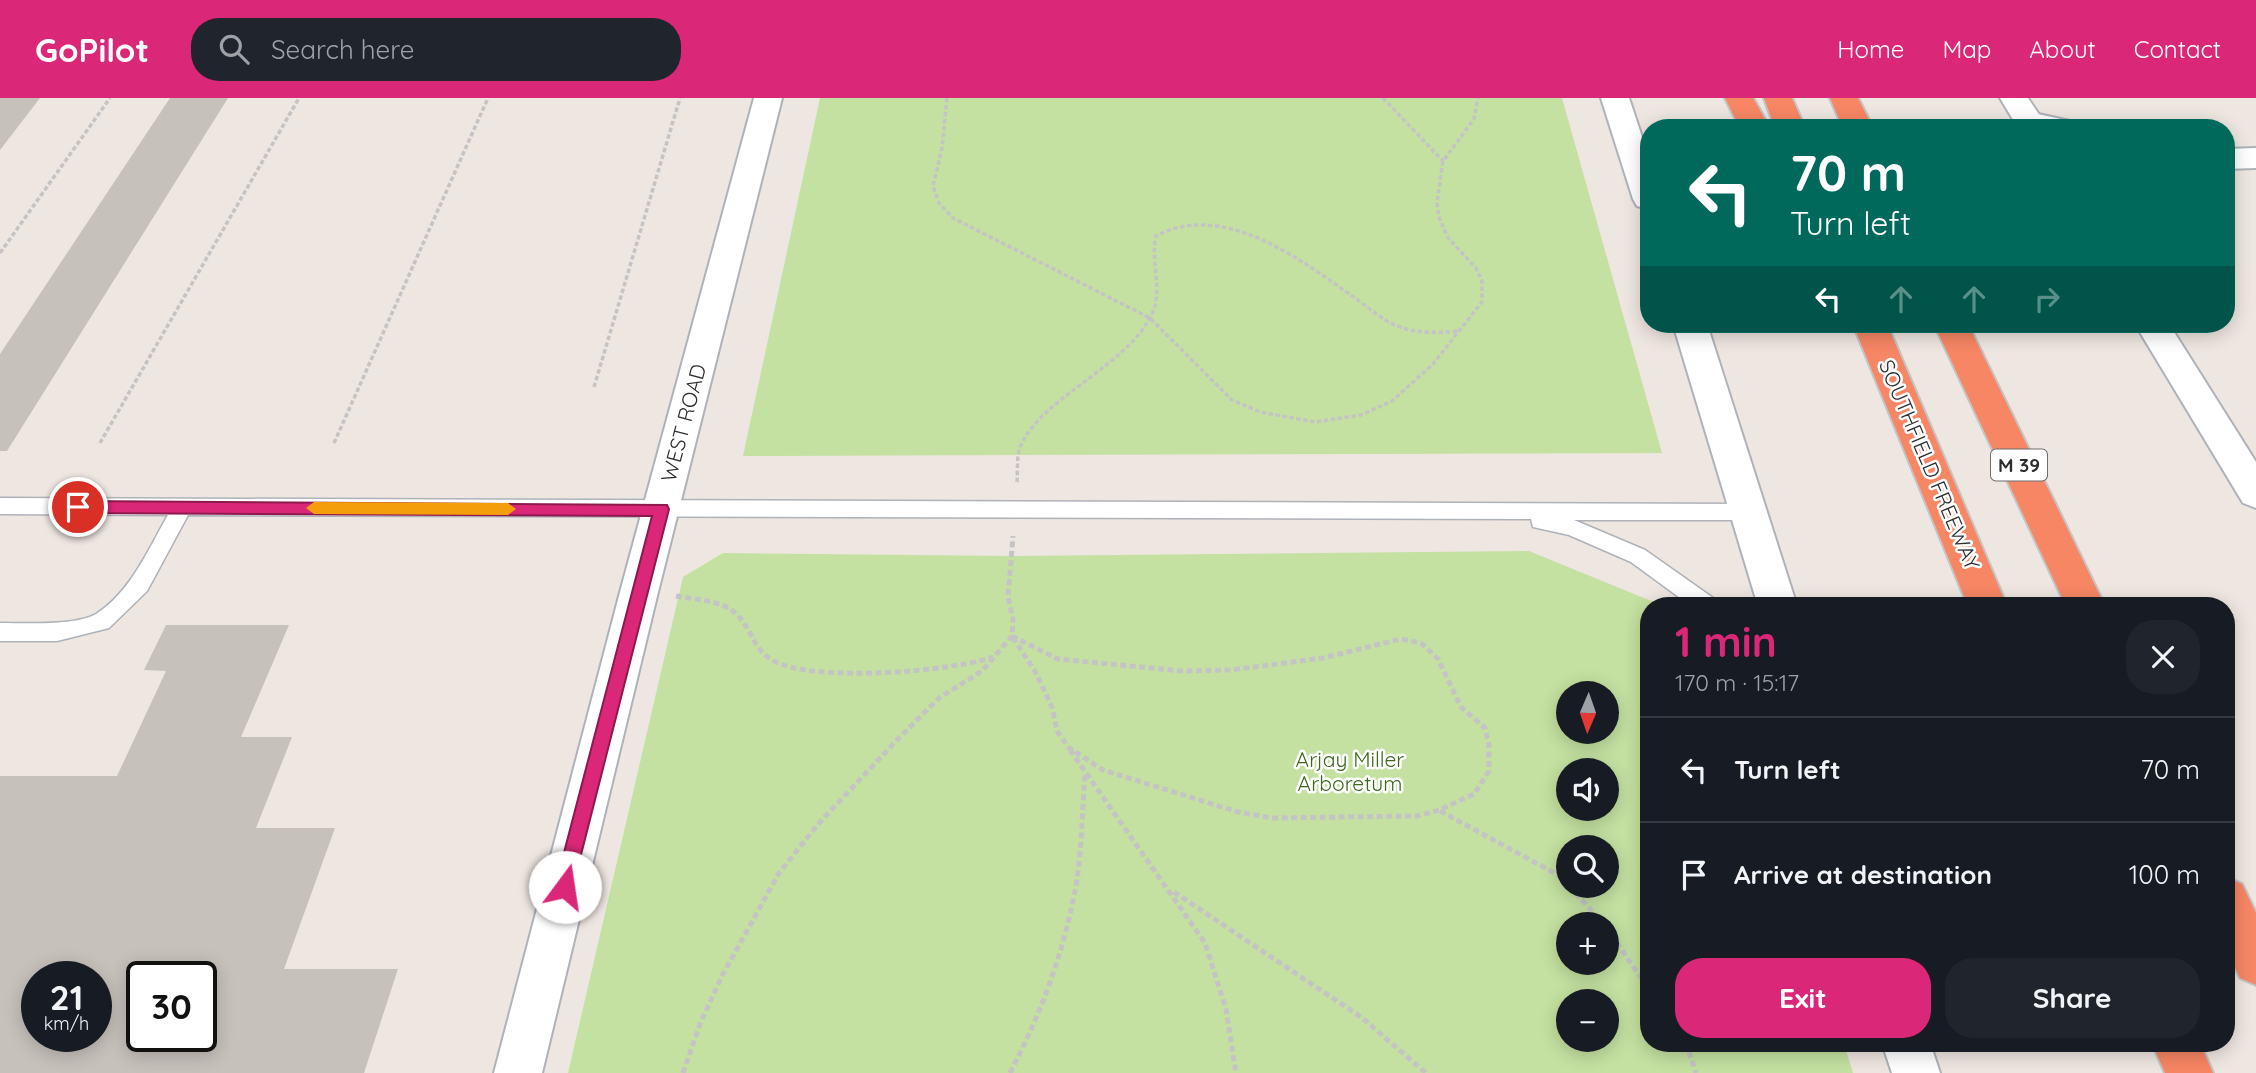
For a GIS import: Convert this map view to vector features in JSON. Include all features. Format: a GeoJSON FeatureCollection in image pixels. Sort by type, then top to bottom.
{"type":"FeatureCollection","features":[{"type":"Feature","properties":{"kind":"highway"},"geometry":{"type":"LineString","coordinates":[[1739,98],[1750,119]]}},
{"type":"Feature","properties":{"kind":"highway"},"geometry":{"type":"LineString","coordinates":[[1778,98],[1786,119]]}},
{"type":"Feature","properties":{"kind":"highway"},"geometry":{"type":"LineString","coordinates":[[1844,98],[1854,119]]}},
{"type":"Feature","properties":{"kind":"highway"},"geometry":{"type":"LineString","coordinates":[[1862,333],[1919,443]]}},
{"type":"Feature","properties":{"kind":"highway","name":"SOUTHFIELD FREEWAY"},"geometry":{"type":"LineString","coordinates":[[1874,333],[1984,597]]}},
{"type":"Feature","properties":{"kind":"highway","name":"M 39"},"geometry":{"type":"LineString","coordinates":[[1955,333],[2082,597]]}},
{"type":"Feature","properties":{"kind":"highway"},"geometry":{"type":"LineString","coordinates":[[2235,918],[2256,962]]}},
{"type":"Feature","properties":{"kind":"highway"},"geometry":{"type":"LineString","coordinates":[[2180,1052],[2189,1073]]}},
{"type":"Feature","properties":{"kind":"street","name":"WEST ROAD"},"geometry":{"type":"LineString","coordinates":[[518,1073],[638,596],[768,98]]}},
{"type":"Feature","properties":{"kind":"street"},"geometry":{"type":"LineString","coordinates":[[1615,98],[1640,175]]}},
{"type":"Feature","properties":{"kind":"street"},"geometry":{"type":"LineString","coordinates":[[2235,138],[2256,139]]}},
{"type":"Feature","properties":{"kind":"street"},"geometry":{"type":"LineString","coordinates":[[2235,159],[2256,158]]}},
{"type":"Feature","properties":{"kind":"street"},"geometry":{"type":"LineString","coordinates":[[1693,333],[1775,597]]}},
{"type":"Feature","properties":{"kind":"street"},"geometry":{"type":"LineString","coordinates":[[2158,333],[2256,493]]}},
{"type":"Feature","properties":{"kind":"street"},"geometry":{"type":"LineString","coordinates":[[1909,1052],[1916,1073]]}},
{"type":"Feature","properties":{"kind":"lane"},"geometry":{"type":"LineString","coordinates":[[0,506],[1749,512]]}},
{"type":"Feature","properties":{"kind":"lane"},"geometry":{"type":"LineString","coordinates":[[0,632],[57,632],[102,622],[140,585],[181,507]]}},
{"type":"Feature","properties":{"kind":"lane"},"geometry":{"type":"LineString","coordinates":[[1451,510],[1520,517],[1572,527],[1638,556],[1695,597]]}},
{"type":"Feature","properties":{"kind":"path"},"geometry":{"type":"LineString","coordinates":[[0,253],[110,98]]}},
{"type":"Feature","properties":{"kind":"path"},"geometry":{"type":"LineString","coordinates":[[100,443],[299,98]]}},
{"type":"Feature","properties":{"kind":"path"},"geometry":{"type":"LineString","coordinates":[[334,443],[488,98]]}},
{"type":"Feature","properties":{"kind":"path"},"geometry":{"type":"LineString","coordinates":[[594,387],[680,98]]}},
{"type":"Feature","properties":{"kind":"path"},"geometry":{"type":"LineString","coordinates":[[947,98],[942,148],[933,186],[939,203],[953,218],[1150,318],[1232,400],[1260,412],[1315,422],[1361,415],[1392,401],[1433,364],[1482,302],[1482,281],[1476,268],[1448,238],[1439,217],[1437,203],[1443,161],[1474,119],[1479,98]]}},
{"type":"Feature","properties":{"kind":"path"},"geometry":{"type":"LineString","coordinates":[[1383,98],[1443,161]]}},
{"type":"Feature","properties":{"kind":"path"},"geometry":{"type":"LineString","coordinates":[[1237,1073],[1226,1009],[1205,943],[1057,731],[1052,707],[1036,673],[1012,636],[1013,619],[1008,597],[1020,447],[1033,427],[1113,360],[1150,318],[1157,306],[1158,294],[1151,250],[1156,236],[1172,228],[1207,224],[1240,231],[1280,251],[1395,325],[1426,333],[1459,331]]}},
{"type":"Feature","properties":{"kind":"path"},"geometry":{"type":"LineString","coordinates":[[638,596],[686,597],[719,604],[740,617],[753,642],[771,660],[806,673],[920,671],[975,663],[994,656]]}},
{"type":"Feature","properties":{"kind":"path"},"geometry":{"type":"LineString","coordinates":[[683,1073],[700,1024],[722,976],[779,873],[819,823],[899,738],[939,698],[982,671],[1012,636]]}},
{"type":"Feature","properties":{"kind":"path"},"geometry":{"type":"LineString","coordinates":[[1012,636],[1058,659],[1182,671],[1231,670],[1323,658],[1401,639],[1421,643],[1438,659],[1461,707],[1485,728],[1489,745],[1489,771],[1474,794],[1440,810],[1417,816],[1261,816],[1238,812],[1103,770],[1068,747]]}},
{"type":"Feature","properties":{"kind":"path"},"geometry":{"type":"LineString","coordinates":[[1010,1073],[1039,1017],[1059,958],[1076,884],[1085,774]]}},
{"type":"Feature","properties":{"kind":"path"},"geometry":{"type":"LineString","coordinates":[[1440,810],[1556,874]]}},
{"type":"Feature","properties":{"kind":"path"},"geometry":{"type":"LineString","coordinates":[[1170,890],[1361,1017],[1426,1073]]}},
{"type":"Feature","properties":{"kind":"path"},"geometry":{"type":"LineString","coordinates":[[1580,898],[1593,912]]}},
{"type":"Feature","properties":{"kind":"path"},"geometry":{"type":"LineString","coordinates":[[1619,946],[1640,976]]}},
{"type":"Feature","properties":{"kind":"path"},"geometry":{"type":"LineString","coordinates":[[1689,1052],[1696,1073]]}},
{"type":"Feature","properties":{"kind":"green space"},"geometry":{"type":"Polygon","coordinates":[[[820,98],[1562,98],[1662,453],[743,456],[820,98]]]}},
{"type":"Feature","properties":{"kind":"green space","name":"Arjay Miller Arboretum"},"geometry":{"type":"Polygon","coordinates":[[[1529,551],[1641,597],[1640,1052],[1847,1052],[1853,1073],[568,1073],[683,577],[723,553],[1011,556],[1529,551]]]}},
{"type":"Feature","properties":{"kind":"building"},"geometry":{"type":"Polygon","coordinates":[[[0,98],[40,98],[0,150],[0,98]]]}},
{"type":"Feature","properties":{"kind":"building"},"geometry":{"type":"Polygon","coordinates":[[[170,98],[228,98],[7,451],[0,451],[0,354],[170,98]]]}},
{"type":"Feature","properties":{"kind":"building"},"geometry":{"type":"Polygon","coordinates":[[[166,625],[289,625],[241,737],[292,737],[256,828],[335,828],[284,969],[398,969],[364,1073],[0,1073],[0,776],[117,776],[166,671],[144,670],[166,625]]]}},
{"type":"Feature","properties":{"kind":"slow traffic"},"geometry":{"type":"LineString","coordinates":[[314,508],[508,509]]}},
{"type":"Feature","properties":{"kind":"route"},"geometry":{"type":"LineString","coordinates":[[78,507],[662,509],[565,887]]}}]}
